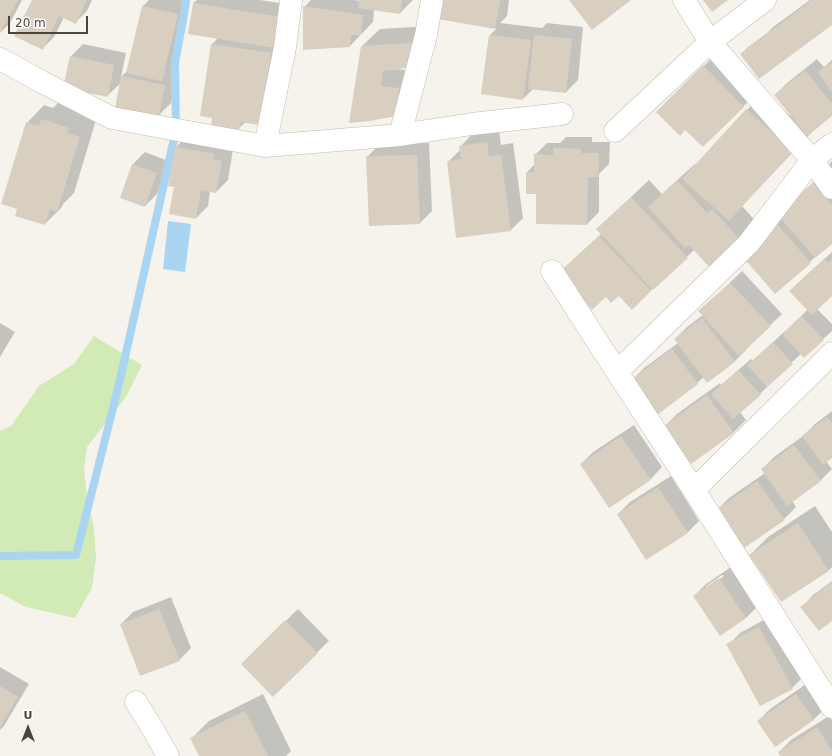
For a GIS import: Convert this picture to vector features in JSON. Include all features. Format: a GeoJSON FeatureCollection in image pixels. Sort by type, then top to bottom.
{"type":"FeatureCollection","features":[{"type":"Feature","properties":{"kind":"street"},"geometry":{"type":"LineString","coordinates":[[266,146],[285,46],[291,0]]}},
{"type":"Feature","properties":{"kind":"street"},"geometry":{"type":"LineString","coordinates":[[400,135],[426,35],[432,0]]}},
{"type":"Feature","properties":{"kind":"street"},"geometry":{"type":"LineString","coordinates":[[684,0],[710,42],[812,160],[832,188]]}},
{"type":"Feature","properties":{"kind":"street"},"geometry":{"type":"LineString","coordinates":[[615,131],[710,42],[765,0]]}},
{"type":"Feature","properties":{"kind":"street"},"geometry":{"type":"LineString","coordinates":[[0,59],[112,118],[266,146],[400,135],[472,124],[562,114]]}},
{"type":"Feature","properties":{"kind":"street"},"geometry":{"type":"LineString","coordinates":[[616,372],[749,243],[812,160],[832,144]]}},
{"type":"Feature","properties":{"kind":"street"},"geometry":{"type":"LineString","coordinates":[[552,272],[694,490],[832,707]]}},
{"type":"Feature","properties":{"kind":"street"},"geometry":{"type":"LineString","coordinates":[[694,490],[832,353]]}},
{"type":"Feature","properties":{"kind":"street"},"geometry":{"type":"LineString","coordinates":[[136,702],[168,756]]}},
{"type":"Feature","properties":{"kind":"green space"},"geometry":{"type":"Polygon","coordinates":[[[94,336],[142,365],[126,397],[87,447],[84,469],[87,496],[94,528],[96,558],[92,588],[75,618],[26,607],[0,593],[0,431],[11,426],[39,386],[74,364],[94,336]]]}},
{"type":"Feature","properties":{"kind":"water"},"geometry":{"type":"Polygon","coordinates":[[[168,221],[191,224],[185,272],[163,269],[168,221]]]}},
{"type":"Feature","properties":{"kind":"building"},"geometry":{"type":"Polygon","coordinates":[[[0,0],[18,0],[0,33],[0,0]]]}},
{"type":"Feature","properties":{"kind":"building"},"geometry":{"type":"Polygon","coordinates":[[[32,0],[87,0],[76,24],[59,16],[43,50],[14,36],[32,0]]]}},
{"type":"Feature","properties":{"kind":"building"},"geometry":{"type":"Polygon","coordinates":[[[359,0],[402,0],[400,14],[358,8],[359,0]]]}},
{"type":"Feature","properties":{"kind":"building"},"geometry":{"type":"Polygon","coordinates":[[[441,0],[500,0],[495,29],[438,19],[441,0]]]}},
{"type":"Feature","properties":{"kind":"building"},"geometry":{"type":"Polygon","coordinates":[[[569,0],[631,0],[592,30],[569,0]]]}},
{"type":"Feature","properties":{"kind":"building"},"geometry":{"type":"Polygon","coordinates":[[[703,0],[728,0],[712,12],[703,0]]]}},
{"type":"Feature","properties":{"kind":"building"},"geometry":{"type":"Polygon","coordinates":[[[812,0],[832,0],[832,25],[759,79],[740,54],[812,0]]]}},
{"type":"Feature","properties":{"kind":"building"},"geometry":{"type":"Polygon","coordinates":[[[193,3],[280,17],[275,48],[188,34],[193,3]]]}},
{"type":"Feature","properties":{"kind":"building"},"geometry":{"type":"Polygon","coordinates":[[[142,6],[178,14],[162,81],[126,73],[142,6]]]}},
{"type":"Feature","properties":{"kind":"building"},"geometry":{"type":"Polygon","coordinates":[[[303,6],[363,15],[361,35],[351,35],[350,47],[303,50],[303,6]]]}},
{"type":"Feature","properties":{"kind":"building"},"geometry":{"type":"Polygon","coordinates":[[[489,35],[531,40],[523,100],[481,94],[489,35]]]}},
{"type":"Feature","properties":{"kind":"building"},"geometry":{"type":"Polygon","coordinates":[[[534,35],[572,39],[566,93],[528,89],[534,35]]]}},
{"type":"Feature","properties":{"kind":"building"},"geometry":{"type":"Polygon","coordinates":[[[412,43],[413,67],[383,71],[381,86],[399,88],[396,116],[349,123],[361,46],[412,43]]]}},
{"type":"Feature","properties":{"kind":"building"},"geometry":{"type":"Polygon","coordinates":[[[211,44],[271,53],[260,125],[240,122],[239,130],[211,126],[212,118],[200,116],[211,44]]]}},
{"type":"Feature","properties":{"kind":"building"},"geometry":{"type":"Polygon","coordinates":[[[70,56],[114,65],[108,97],[63,88],[70,56]]]}},
{"type":"Feature","properties":{"kind":"building"},"geometry":{"type":"Polygon","coordinates":[[[832,62],[832,92],[818,72],[832,62]]]}},
{"type":"Feature","properties":{"kind":"building"},"geometry":{"type":"Polygon","coordinates":[[[703,65],[744,107],[703,147],[685,130],[680,136],[656,112],[703,65]]]}},
{"type":"Feature","properties":{"kind":"building"},"geometry":{"type":"Polygon","coordinates":[[[805,70],[832,104],[832,116],[807,136],[774,95],[805,70]]]}},
{"type":"Feature","properties":{"kind":"building"},"geometry":{"type":"Polygon","coordinates":[[[121,76],[165,85],[159,116],[115,108],[121,76]]]}},
{"type":"Feature","properties":{"kind":"building"},"geometry":{"type":"Polygon","coordinates":[[[746,109],[793,151],[729,221],[682,179],[746,109]]]}},
{"type":"Feature","properties":{"kind":"building"},"geometry":{"type":"Polygon","coordinates":[[[41,119],[69,128],[67,133],[80,137],[57,212],[50,209],[45,225],[15,216],[17,209],[1,204],[26,122],[39,126],[41,119]]]}},
{"type":"Feature","properties":{"kind":"building"},"geometry":{"type":"Polygon","coordinates":[[[487,142],[489,156],[501,155],[511,231],[456,238],[447,161],[461,159],[459,146],[487,142]]]}},
{"type":"Feature","properties":{"kind":"building"},"geometry":{"type":"Polygon","coordinates":[[[175,147],[215,154],[213,159],[222,161],[216,193],[201,190],[196,219],[169,214],[174,187],[168,186],[175,147]]]}},
{"type":"Feature","properties":{"kind":"building"},"geometry":{"type":"Polygon","coordinates":[[[553,148],[581,149],[581,153],[599,153],[598,177],[588,177],[587,225],[536,224],[536,194],[526,194],[526,172],[534,172],[534,154],[553,155],[553,148]]]}},
{"type":"Feature","properties":{"kind":"building"},"geometry":{"type":"Polygon","coordinates":[[[417,155],[420,224],[369,226],[366,156],[417,155]]]}},
{"type":"Feature","properties":{"kind":"building"},"geometry":{"type":"Polygon","coordinates":[[[132,164],[157,173],[145,207],[120,198],[132,164]]]}},
{"type":"Feature","properties":{"kind":"building"},"geometry":{"type":"Polygon","coordinates":[[[677,180],[707,213],[712,209],[744,244],[713,271],[689,245],[685,248],[648,207],[677,180]]]}},
{"type":"Feature","properties":{"kind":"building"},"geometry":{"type":"Polygon","coordinates":[[[813,183],[832,205],[832,244],[815,258],[777,214],[813,183]]]}},
{"type":"Feature","properties":{"kind":"building"},"geometry":{"type":"Polygon","coordinates":[[[631,197],[688,258],[653,290],[596,229],[631,197]]]}},
{"type":"Feature","properties":{"kind":"building"},"geometry":{"type":"Polygon","coordinates":[[[777,224],[811,263],[775,294],[741,255],[777,224]]]}},
{"type":"Feature","properties":{"kind":"building"},"geometry":{"type":"Polygon","coordinates":[[[599,236],[651,291],[632,310],[619,296],[611,303],[606,297],[592,310],[558,273],[599,236]]]}},
{"type":"Feature","properties":{"kind":"building"},"geometry":{"type":"Polygon","coordinates":[[[824,259],[828,263],[832,259],[832,296],[812,315],[789,291],[824,259]]]}},
{"type":"Feature","properties":{"kind":"building"},"geometry":{"type":"Polygon","coordinates":[[[730,283],[771,326],[739,356],[698,311],[730,283]]]}},
{"type":"Feature","properties":{"kind":"building"},"geometry":{"type":"Polygon","coordinates":[[[801,316],[824,340],[804,358],[782,334],[801,316]]]}},
{"type":"Feature","properties":{"kind":"building"},"geometry":{"type":"Polygon","coordinates":[[[702,318],[735,362],[707,383],[674,339],[702,318]]]}},
{"type":"Feature","properties":{"kind":"building"},"geometry":{"type":"Polygon","coordinates":[[[773,342],[793,364],[767,387],[747,365],[773,342]]]}},
{"type":"Feature","properties":{"kind":"building"},"geometry":{"type":"Polygon","coordinates":[[[672,349],[698,384],[657,415],[631,380],[672,349]]]}},
{"type":"Feature","properties":{"kind":"building"},"geometry":{"type":"Polygon","coordinates":[[[738,370],[761,395],[733,419],[711,394],[738,370]]]}},
{"type":"Feature","properties":{"kind":"building"},"geometry":{"type":"Polygon","coordinates":[[[707,395],[734,433],[691,464],[664,426],[707,395]]]}},
{"type":"Feature","properties":{"kind":"building"},"geometry":{"type":"Polygon","coordinates":[[[827,417],[832,423],[832,458],[823,465],[802,436],[827,417]]]}},
{"type":"Feature","properties":{"kind":"building"},"geometry":{"type":"Polygon","coordinates":[[[621,436],[651,480],[609,508],[580,464],[621,436]]]}},
{"type":"Feature","properties":{"kind":"building"},"geometry":{"type":"Polygon","coordinates":[[[794,445],[821,481],[787,506],[761,469],[794,445]]]}},
{"type":"Feature","properties":{"kind":"building"},"geometry":{"type":"Polygon","coordinates":[[[757,481],[785,520],[744,548],[716,510],[757,481]]]}},
{"type":"Feature","properties":{"kind":"building"},"geometry":{"type":"Polygon","coordinates":[[[658,487],[688,533],[646,560],[617,514],[658,487]]]}},
{"type":"Feature","properties":{"kind":"building"},"geometry":{"type":"Polygon","coordinates":[[[798,523],[829,571],[781,602],[749,555],[798,523]]]}},
{"type":"Feature","properties":{"kind":"building"},"geometry":{"type":"Polygon","coordinates":[[[719,578],[746,618],[720,636],[693,596],[719,578]]]}},
{"type":"Feature","properties":{"kind":"building"},"geometry":{"type":"Polygon","coordinates":[[[832,582],[832,621],[819,631],[800,607],[832,582]]]}},
{"type":"Feature","properties":{"kind":"building"},"geometry":{"type":"Polygon","coordinates":[[[159,609],[180,661],[140,676],[120,624],[159,609]]]}},
{"type":"Feature","properties":{"kind":"building"},"geometry":{"type":"Polygon","coordinates":[[[285,620],[318,653],[273,697],[241,664],[285,620]]]}},
{"type":"Feature","properties":{"kind":"building"},"geometry":{"type":"Polygon","coordinates":[[[759,627],[793,689],[760,706],[726,644],[759,627]]]}},
{"type":"Feature","properties":{"kind":"building"},"geometry":{"type":"Polygon","coordinates":[[[0,686],[18,697],[0,727],[0,686]]]}},
{"type":"Feature","properties":{"kind":"building"},"geometry":{"type":"Polygon","coordinates":[[[796,694],[814,720],[775,747],[757,721],[796,694]]]}},
{"type":"Feature","properties":{"kind":"building"},"geometry":{"type":"Polygon","coordinates":[[[245,711],[268,756],[199,756],[190,738],[245,711]]]}},
{"type":"Feature","properties":{"kind":"building"},"geometry":{"type":"Polygon","coordinates":[[[817,727],[832,751],[832,756],[780,756],[778,752],[817,727]]]}},
{"type":"Feature","properties":{"kind":"waterway"},"geometry":{"type":"LineString","coordinates":[[0,556],[76,555],[119,384],[176,130],[175,63],[186,0]]}}]}
